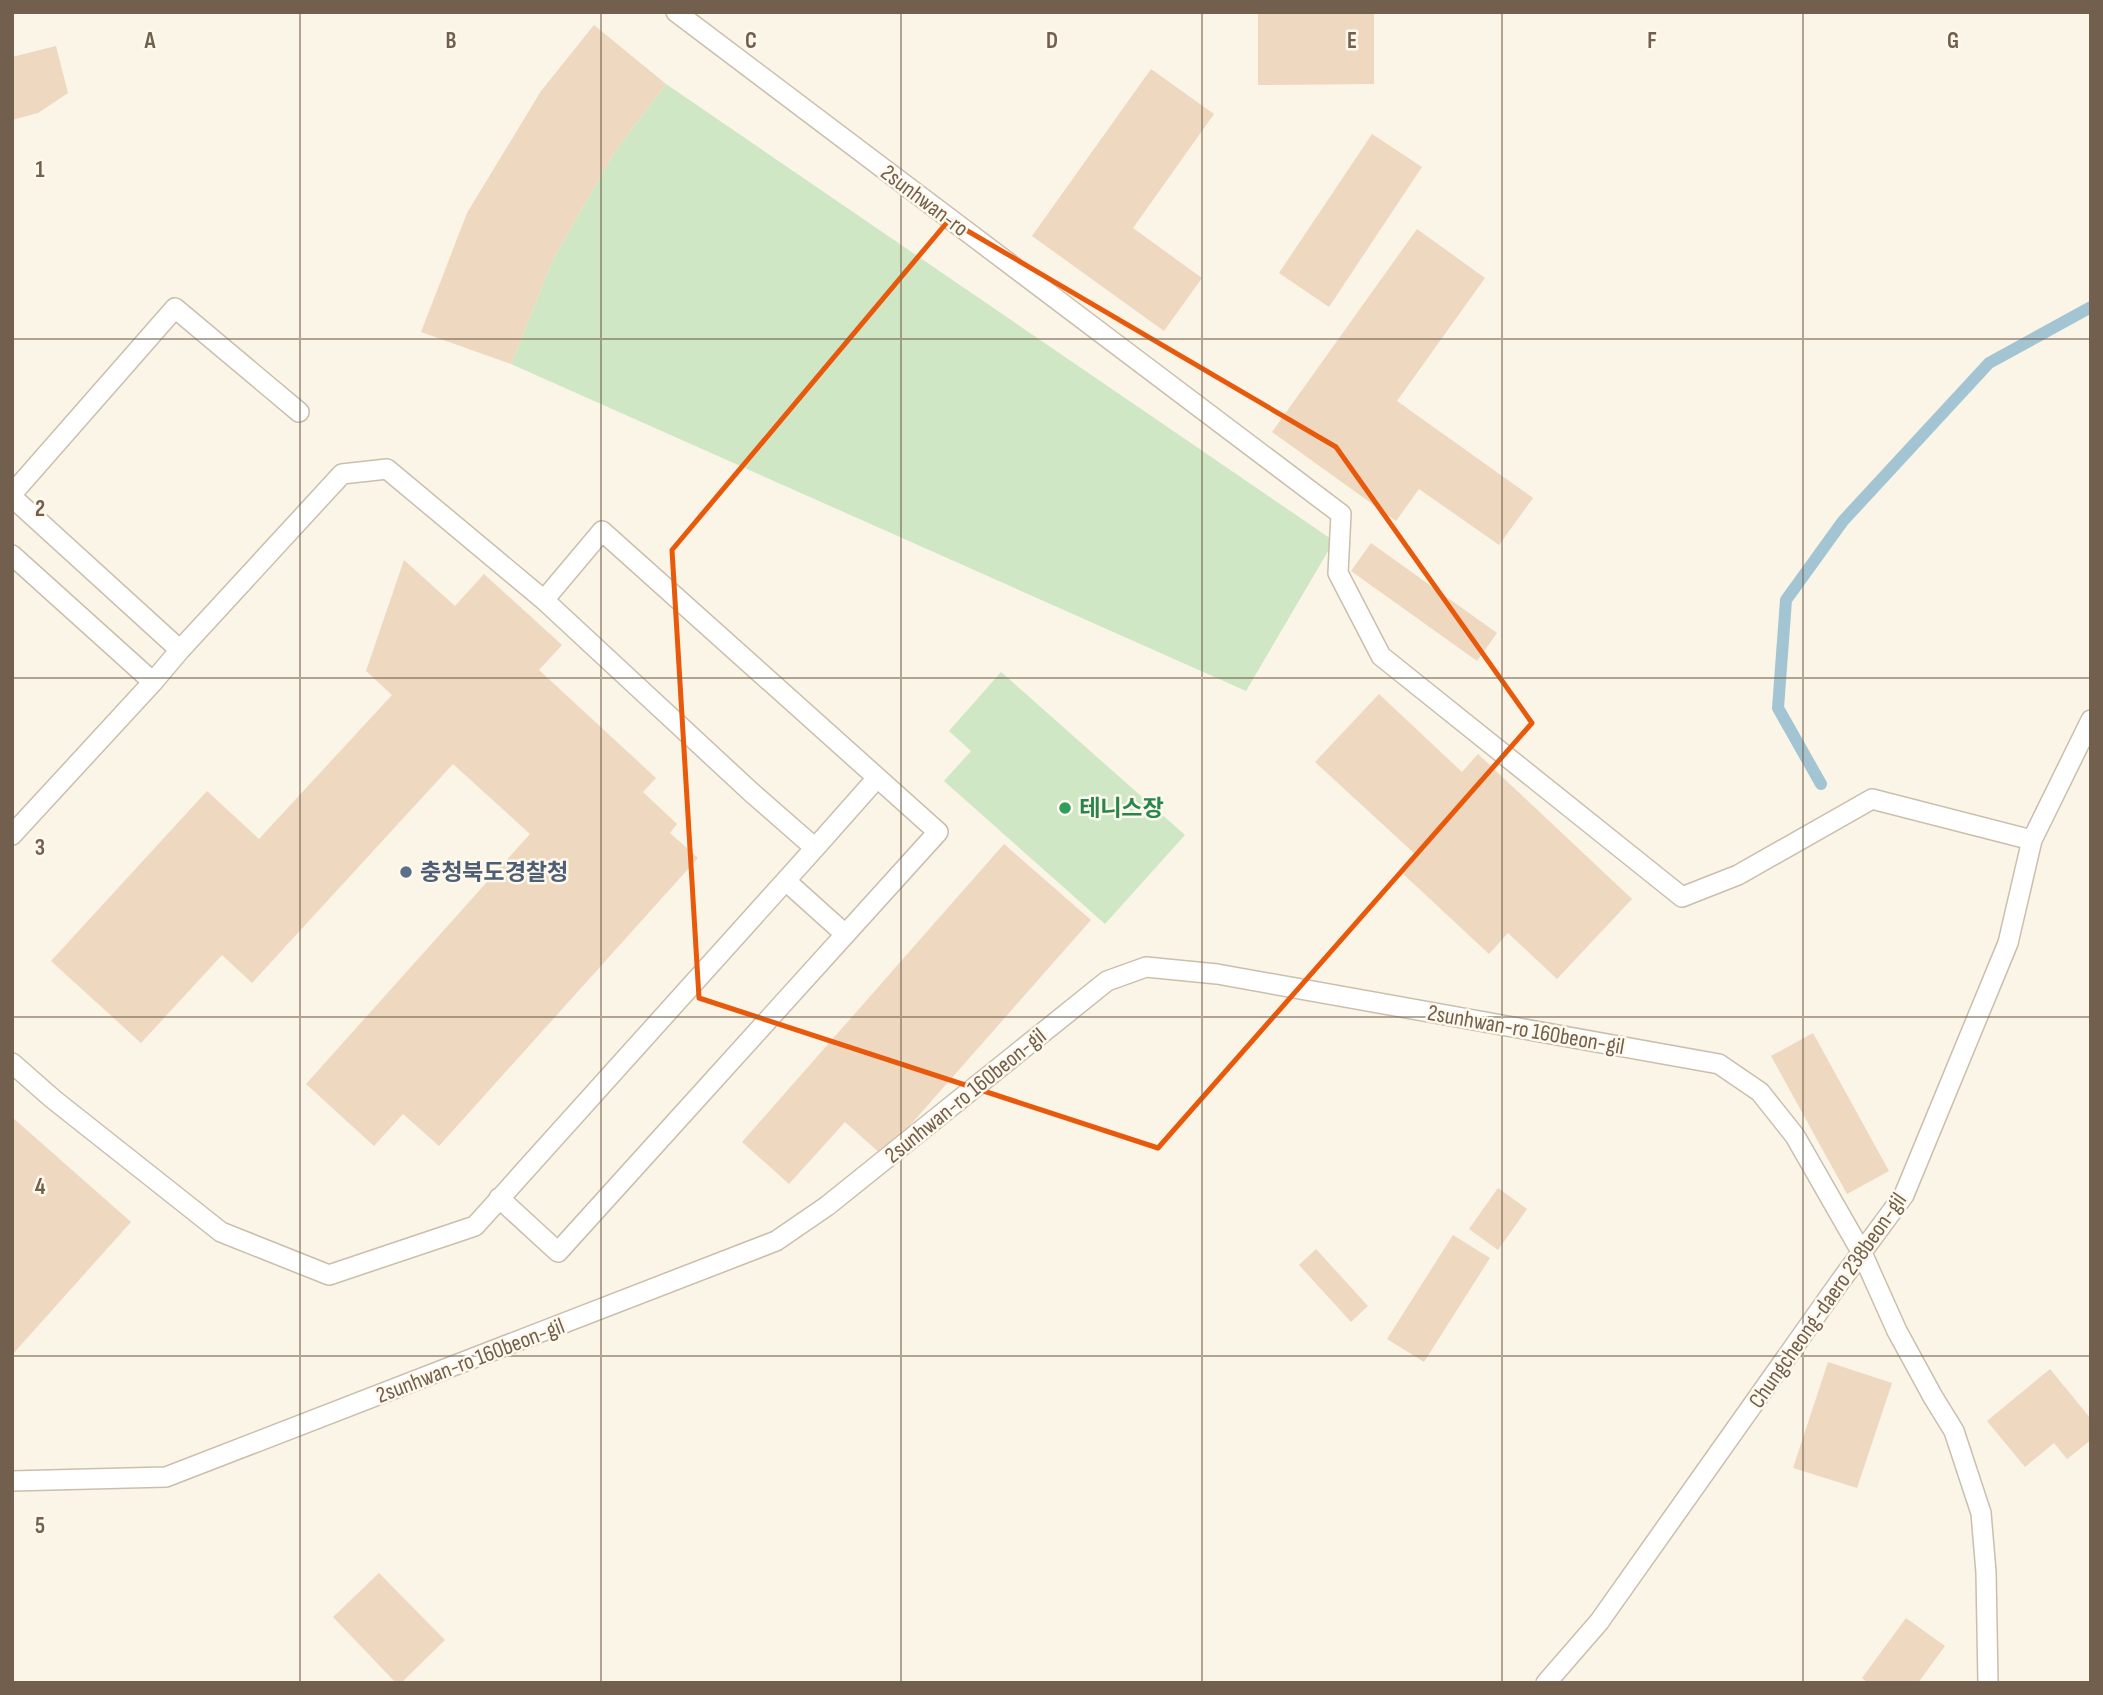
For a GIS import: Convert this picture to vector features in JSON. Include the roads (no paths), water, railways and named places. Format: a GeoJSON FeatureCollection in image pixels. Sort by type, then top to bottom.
{"type":"FeatureCollection","features":[{"type":"Feature","properties":{"kind":"lane","name":"2sunhwan-ro"},"geometry":{"type":"LineString","coordinates":[[676,12],[1341,514],[1338,573],[1381,656],[1682,897],[1738,875],[1872,799],[2032,840]]}},
{"type":"Feature","properties":{"kind":"lane"},"geometry":{"type":"LineString","coordinates":[[180,650],[12,496],[175,308],[299,412]]}},
{"type":"Feature","properties":{"kind":"lane"},"geometry":{"type":"LineString","coordinates":[[12,835],[342,474],[387,469],[544,600],[815,848]]}},
{"type":"Feature","properties":{"kind":"lane"},"geometry":{"type":"LineString","coordinates":[[499,1198],[558,1252],[938,832],[603,531],[544,600]]}},
{"type":"Feature","properties":{"kind":"lane"},"geometry":{"type":"LineString","coordinates":[[12,555],[153,682]]}},
{"type":"Feature","properties":{"kind":"lane","name":"Chungcheong-daero 238beon-gil"},"geometry":{"type":"LineString","coordinates":[[1546,1683],[1598,1622],[1905,1195],[2008,943],[2032,840],[2091,720]]}},
{"type":"Feature","properties":{"kind":"lane"},"geometry":{"type":"LineString","coordinates":[[12,1063],[220,1233],[329,1275],[475,1226],[877,778]]}},
{"type":"Feature","properties":{"kind":"lane"},"geometry":{"type":"LineString","coordinates":[[786,881],[845,934]]}},
{"type":"Feature","properties":{"kind":"lane","name":"2sunhwan-ro 160beon-gil"},"geometry":{"type":"LineString","coordinates":[[12,1480],[166,1477],[776,1241],[827,1206],[1107,981],[1146,967],[1217,974],[1719,1064],[1760,1092],[1795,1136],[1862,1253],[1897,1331],[1954,1431],[1981,1513],[1986,1572],[1988,1683]]}},
{"type":"Feature","properties":{"kind":"waterway"},"geometry":{"type":"LineString","coordinates":[[1821,784],[1778,708],[1786,600],[1843,521],[1989,363],[2091,307]]}},
{"type":"Feature","properties":{"kind":"place","name":"테니스장"},"geometry":{"type":"Point","coordinates":[1065,808]}},
{"type":"Feature","properties":{"kind":"place","name":"충청북도경찰청"},"geometry":{"type":"Point","coordinates":[406,872]}}]}
